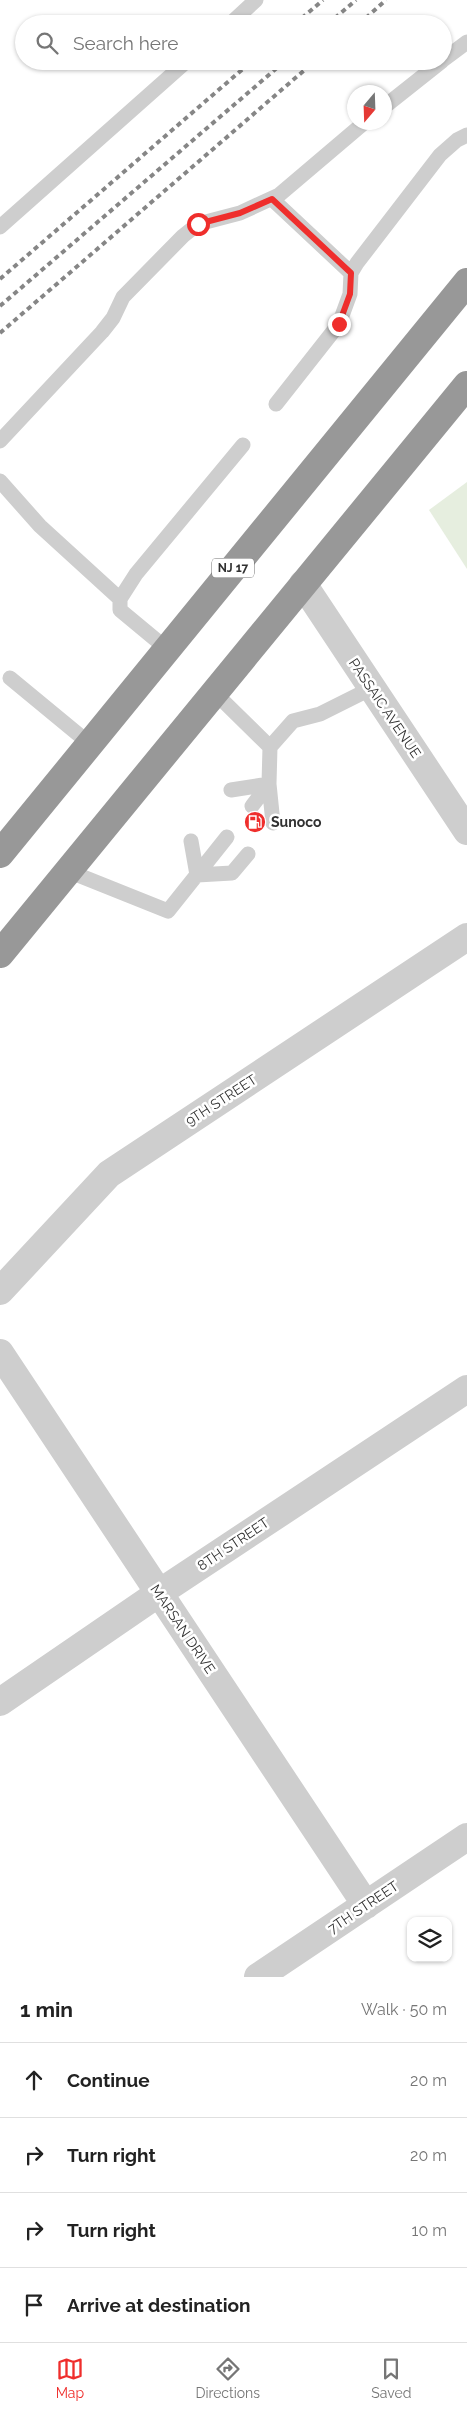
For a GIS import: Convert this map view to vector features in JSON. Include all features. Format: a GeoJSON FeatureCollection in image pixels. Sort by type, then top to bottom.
{"type":"FeatureCollection","features":[{"type":"Feature","properties":{"kind":"highway","name":"NJ 17"},"geometry":{"type":"LineString","coordinates":[[0,854],[467,282]]}},
{"type":"Feature","properties":{"kind":"highway"},"geometry":{"type":"LineString","coordinates":[[0,954],[467,385]]}},
{"type":"Feature","properties":{"kind":"street","name":"PASSAIC AVENUE"},"geometry":{"type":"LineString","coordinates":[[303,584],[467,831]]}},
{"type":"Feature","properties":{"kind":"street","name":"9TH STREET"},"geometry":{"type":"LineString","coordinates":[[0,1291],[109,1174],[467,937]]}},
{"type":"Feature","properties":{"kind":"street","name":"MARSAN DRIVE"},"geometry":{"type":"LineString","coordinates":[[0,1353],[366,1905]]}},
{"type":"Feature","properties":{"kind":"street","name":"8TH STREET"},"geometry":{"type":"LineString","coordinates":[[0,1702],[159,1593],[467,1389]]}},
{"type":"Feature","properties":{"kind":"street","name":"7TH STREET"},"geometry":{"type":"LineString","coordinates":[[258,1977],[467,1837]]}},
{"type":"Feature","properties":{"kind":"lane"},"geometry":{"type":"LineString","coordinates":[[240,15],[256,0]]}},
{"type":"Feature","properties":{"kind":"lane"},"geometry":{"type":"LineString","coordinates":[[452,53],[467,42]]}},
{"type":"Feature","properties":{"kind":"lane"},"geometry":{"type":"LineString","coordinates":[[0,227],[177,70]]}},
{"type":"Feature","properties":{"kind":"lane"},"geometry":{"type":"LineString","coordinates":[[392,101],[431,70]]}},
{"type":"Feature","properties":{"kind":"lane"},"geometry":{"type":"LineString","coordinates":[[0,441],[102,332],[113,318],[123,297],[183,236],[198,224],[226,218],[272,199],[355,130]]}},
{"type":"Feature","properties":{"kind":"lane"},"geometry":{"type":"LineString","coordinates":[[276,404],[339,324],[350,294],[351,273],[440,155],[457,140],[467,135]]}},
{"type":"Feature","properties":{"kind":"lane"},"geometry":{"type":"LineString","coordinates":[[272,199],[351,273]]}},
{"type":"Feature","properties":{"kind":"lane"},"geometry":{"type":"LineString","coordinates":[[167,649],[120,610],[120,599],[136,574],[243,445]]}},
{"type":"Feature","properties":{"kind":"lane"},"geometry":{"type":"LineString","coordinates":[[0,481],[40,526],[120,599]]}},
{"type":"Feature","properties":{"kind":"lane"},"geometry":{"type":"LineString","coordinates":[[10,678],[90,744]]}},
{"type":"Feature","properties":{"kind":"lane"},"geometry":{"type":"LineString","coordinates":[[273,823],[270,747],[293,721],[320,714],[372,688]]}},
{"type":"Feature","properties":{"kind":"lane"},"geometry":{"type":"LineString","coordinates":[[214,692],[270,747]]}},
{"type":"Feature","properties":{"kind":"lane"},"geometry":{"type":"LineString","coordinates":[[232,790],[270,784]]}},
{"type":"Feature","properties":{"kind":"lane"},"geometry":{"type":"LineString","coordinates":[[252,806],[270,784]]}},
{"type":"Feature","properties":{"kind":"lane"},"geometry":{"type":"LineString","coordinates":[[68,871],[168,911],[227,837]]}},
{"type":"Feature","properties":{"kind":"lane"},"geometry":{"type":"LineString","coordinates":[[191,841],[197,875]]}},
{"type":"Feature","properties":{"kind":"lane"},"geometry":{"type":"LineString","coordinates":[[197,875],[232,873],[248,854]]}},
{"type":"Feature","properties":{"kind":"green space"},"geometry":{"type":"Polygon","coordinates":[[[467,482],[467,569],[429,510],[467,482]]]}},
{"type":"Feature","properties":{"kind":"railway"},"geometry":{"type":"LineString","coordinates":[[306,15],[323,0]]}},
{"type":"Feature","properties":{"kind":"railway"},"geometry":{"type":"LineString","coordinates":[[338,15],[356,0]]}},
{"type":"Feature","properties":{"kind":"railway"},"geometry":{"type":"LineString","coordinates":[[369,15],[386,0]]}},
{"type":"Feature","properties":{"kind":"railway"},"geometry":{"type":"LineString","coordinates":[[0,279],[242,70]]}},
{"type":"Feature","properties":{"kind":"railway"},"geometry":{"type":"LineString","coordinates":[[0,306],[275,70]]}},
{"type":"Feature","properties":{"kind":"railway"},"geometry":{"type":"LineString","coordinates":[[0,333],[305,70]]}},
{"type":"Feature","properties":{"kind":"place","name":"Sunoco"},"geometry":{"type":"Point","coordinates":[255,822]}},
{"type":"Feature","properties":{"kind":"route"},"geometry":{"type":"LineString","coordinates":[[198,224],[218,221],[272,199],[351,273],[350,294],[339,324]]}}]}
